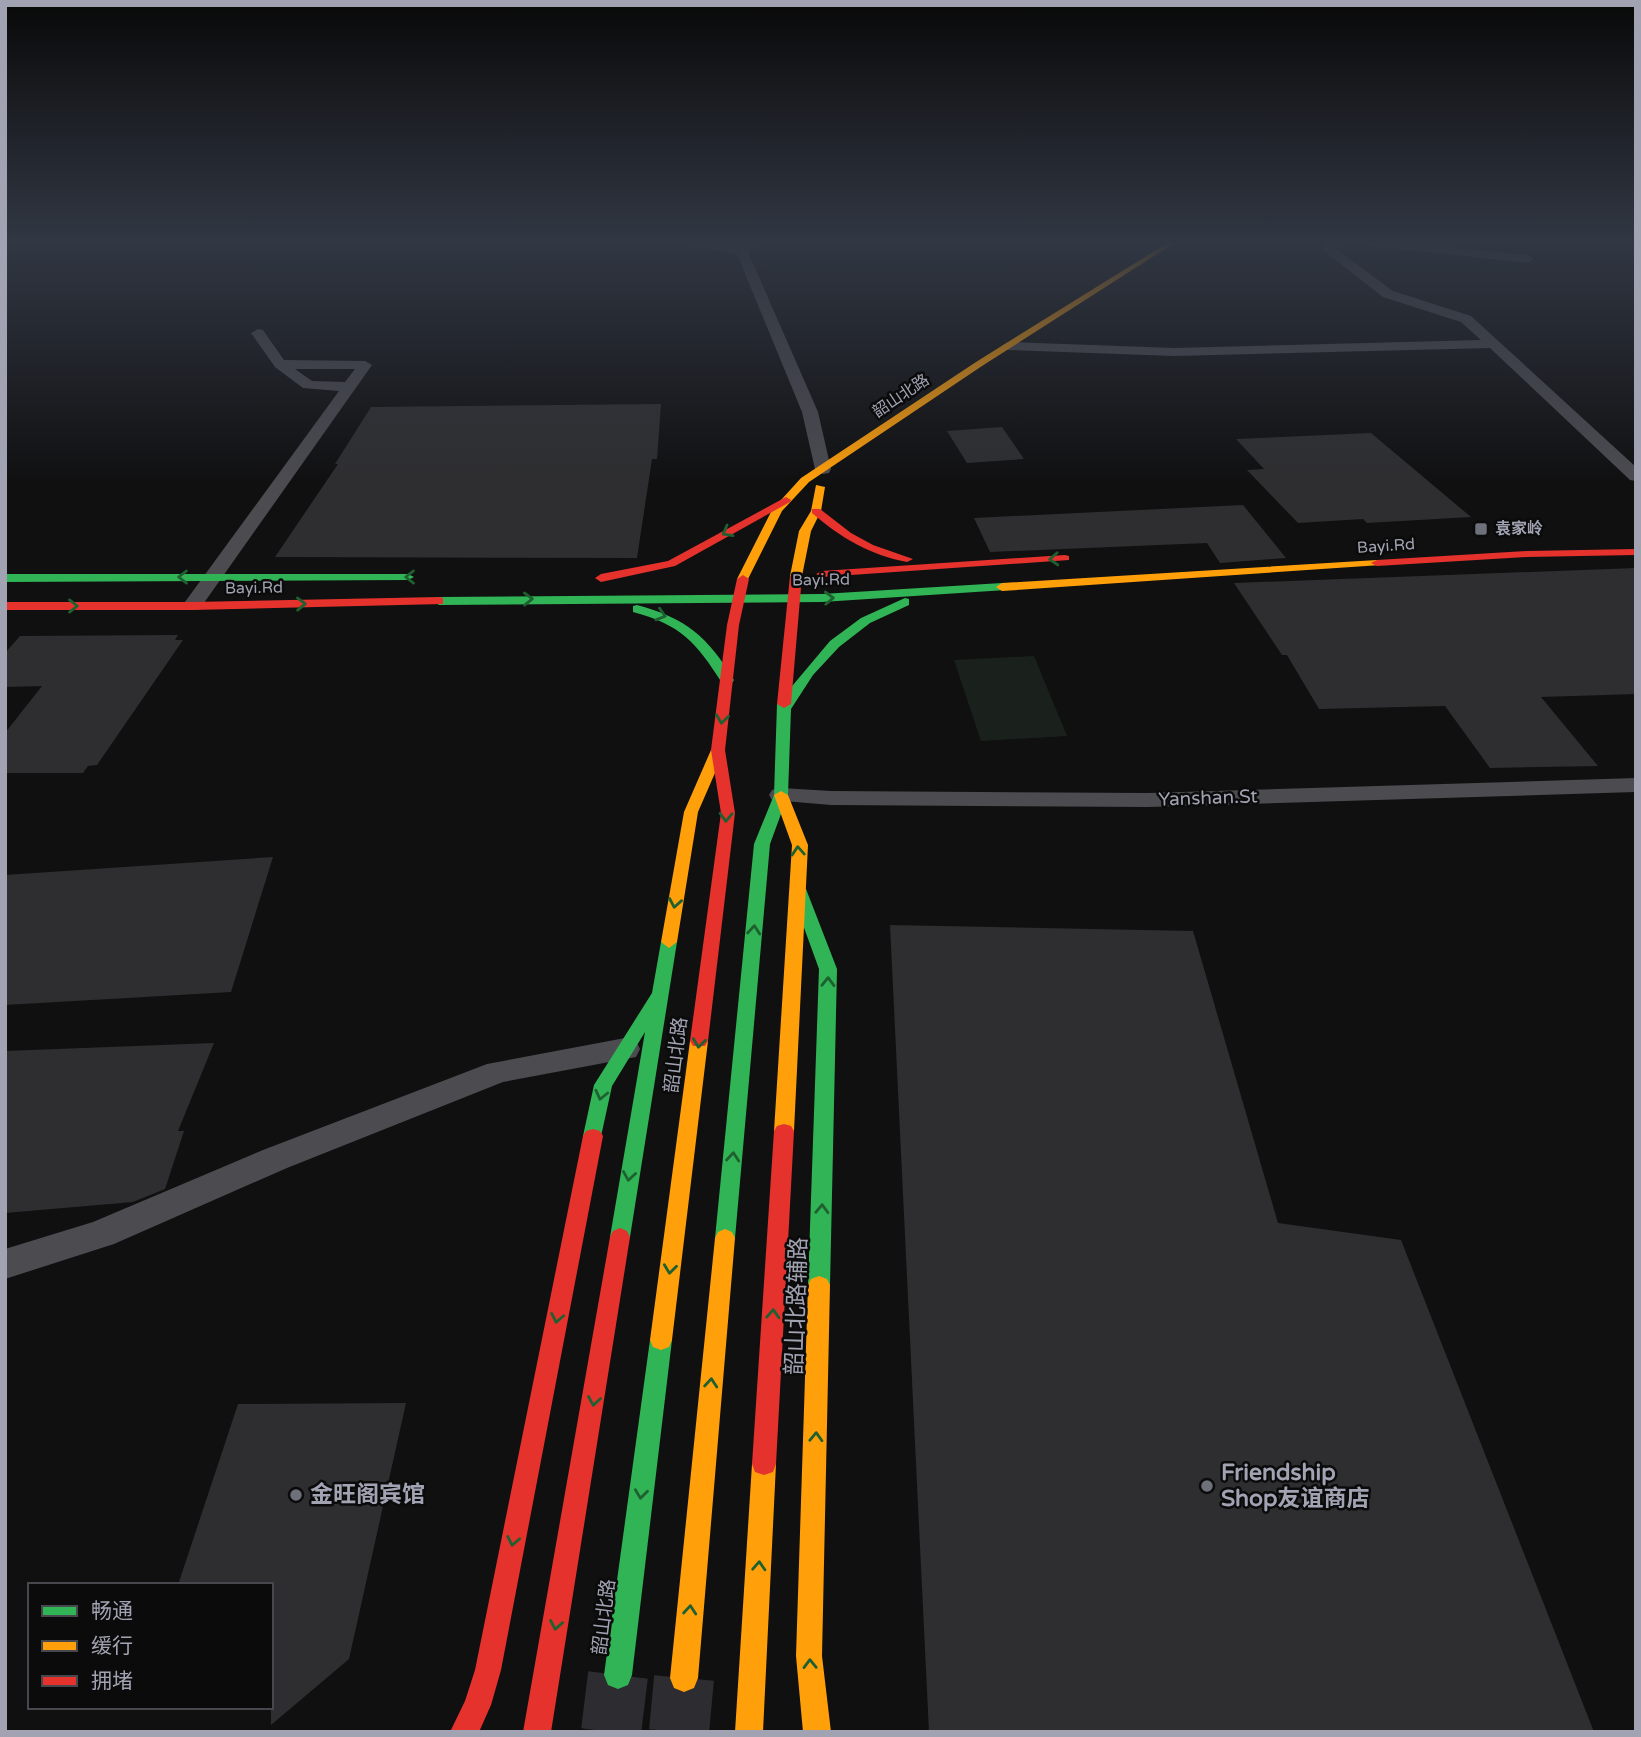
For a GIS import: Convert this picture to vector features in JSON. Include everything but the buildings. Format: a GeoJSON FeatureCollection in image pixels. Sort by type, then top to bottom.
{"type":"FeatureCollection","features":[{"type":"Feature","properties":{"kind":"main road","name":"韶山北路"},"geometry":{"type":"LineString","coordinates":[[618,1675],[728,813],[718,750],[743,578],[777,510],[805,480],[1048,321]]}},
{"type":"Feature","properties":{"kind":"main road"},"geometry":{"type":"LineString","coordinates":[[684,1678],[762,844],[781,795],[784,709],[793,598],[789,577],[805,531],[816,511],[823,469]]}},
{"type":"Feature","properties":{"kind":"main road"},"geometry":{"type":"LineString","coordinates":[[678,578],[594,578],[671,564],[787,499]]}},
{"type":"Feature","properties":{"kind":"main road"},"geometry":{"type":"LineString","coordinates":[[816,511],[852,542],[869,550],[892,557],[954,565]]}},
{"type":"Feature","properties":{"kind":"main road","name":"Bayi.Rd"},"geometry":{"type":"LineString","coordinates":[[5,606],[192,606],[570,598],[793,598],[1527,554],[1636,552]]}},
{"type":"Feature","properties":{"kind":"main road","name":"Bayi.Rd"},"geometry":{"type":"LineString","coordinates":[[789,577],[1078,558]]}},
{"type":"Feature","properties":{"kind":"main road","name":"Bayi.Rd"},"geometry":{"type":"LineString","coordinates":[[5,578],[421,577]]}},
{"type":"Feature","properties":{"kind":"main road"},"geometry":{"type":"LineString","coordinates":[[784,709],[818,656],[842,632],[883,610],[961,590]]}},
{"type":"Feature","properties":{"kind":"main road"},"geometry":{"type":"LineString","coordinates":[[570,598],[653,612],[681,622],[708,647],[727,680]]}},
{"type":"Feature","properties":{"kind":"main road"},"geometry":{"type":"LineString","coordinates":[[537,1732],[580,1486],[643,1085],[691,812],[718,750]]}},
{"type":"Feature","properties":{"kind":"main road"},"geometry":{"type":"LineString","coordinates":[[750,1732],[800,845],[781,795]]}},
{"type":"Feature","properties":{"kind":"main road","name":"韶山北路辅路"},"geometry":{"type":"LineString","coordinates":[[797,887],[828,970],[809,1656],[810,1695],[817,1732]]}},
{"type":"Feature","properties":{"kind":"main road"},"geometry":{"type":"LineString","coordinates":[[464,1732],[477,1705],[488,1670],[603,1085],[659,994]]}},
{"type":"Feature","properties":{"kind":"street"},"geometry":{"type":"LineString","coordinates":[[772,321],[810,412],[823,469]]}},
{"type":"Feature","properties":{"kind":"street"},"geometry":{"type":"LineString","coordinates":[[1468,321],[1636,476]]}},
{"type":"Feature","properties":{"kind":"street"},"geometry":{"type":"LineString","coordinates":[[258,333],[280,364],[308,385],[347,387]]}},
{"type":"Feature","properties":{"kind":"street"},"geometry":{"type":"LineString","coordinates":[[1008,346],[1174,352],[1493,344]]}},
{"type":"Feature","properties":{"kind":"street"},"geometry":{"type":"LineString","coordinates":[[192,606],[365,365],[280,364]]}},
{"type":"Feature","properties":{"kind":"street","name":"Yanshan.St"},"geometry":{"type":"LineString","coordinates":[[781,795],[831,798],[1148,800],[1636,785]]}},
{"type":"Feature","properties":{"kind":"street"},"geometry":{"type":"LineString","coordinates":[[5,1264],[102,1234],[275,1159],[498,1072],[625,1049]]}},
{"type":"Feature","properties":{"kind":"shaded area"},"geometry":{"type":"Polygon","coordinates":[[[1034,656],[1067,736],[981,741],[954,660],[1034,656]]]}},
{"type":"Feature","properties":{"kind":"tunnel"},"geometry":{"type":"LineString","coordinates":[[611,1732],[618,1675]]}},
{"type":"Feature","properties":{"kind":"tunnel"},"geometry":{"type":"LineString","coordinates":[[679,1732],[684,1678]]}},
{"type":"Feature","properties":{"kind":"traffic: fast"},"geometry":{"type":"LineString","coordinates":[[5,578],[408,577]]}},
{"type":"Feature","properties":{"kind":"traffic: fast"},"geometry":{"type":"LineString","coordinates":[[439,601],[822,598],[1002,587]]}},
{"type":"Feature","properties":{"kind":"traffic: fast"},"geometry":{"type":"LineString","coordinates":[[784,709],[808,673],[834,644],[865,621],[905,602]]}},
{"type":"Feature","properties":{"kind":"traffic: fast"},"geometry":{"type":"LineString","coordinates":[[637,609],[668,619],[691,633],[710,653],[727,680]]}},
{"type":"Feature","properties":{"kind":"traffic: fast"},"geometry":{"type":"LineString","coordinates":[[725,1238],[762,844],[781,795],[784,704]]}},
{"type":"Feature","properties":{"kind":"traffic: fast"},"geometry":{"type":"LineString","coordinates":[[798,889],[828,969],[819,1285]]}},
{"type":"Feature","properties":{"kind":"traffic: fast"},"geometry":{"type":"LineString","coordinates":[[620,1237],[669,942]]}},
{"type":"Feature","properties":{"kind":"traffic: fast"},"geometry":{"type":"LineString","coordinates":[[593,1136],[603,1085],[657,998]]}},
{"type":"Feature","properties":{"kind":"traffic: fast"},"geometry":{"type":"LineString","coordinates":[[618,1675],[661,1340]]}},
{"type":"Feature","properties":{"kind":"traffic: slow"},"geometry":{"type":"LineString","coordinates":[[743,579],[777,510],[805,480],[1047,321]]}},
{"type":"Feature","properties":{"kind":"traffic: slow"},"geometry":{"type":"LineString","coordinates":[[796,576],[805,531],[816,511],[820,487]]}},
{"type":"Feature","properties":{"kind":"traffic: slow"},"geometry":{"type":"LineString","coordinates":[[1002,587],[1377,563]]}},
{"type":"Feature","properties":{"kind":"traffic: slow"},"geometry":{"type":"LineString","coordinates":[[669,942],[691,812],[718,750]]}},
{"type":"Feature","properties":{"kind":"traffic: slow"},"geometry":{"type":"LineString","coordinates":[[781,795],[800,845],[784,1131]]}},
{"type":"Feature","properties":{"kind":"traffic: slow"},"geometry":{"type":"LineString","coordinates":[[661,1340],[699,1041]]}},
{"type":"Feature","properties":{"kind":"traffic: slow"},"geometry":{"type":"LineString","coordinates":[[684,1678],[725,1238]]}},
{"type":"Feature","properties":{"kind":"traffic: slow"},"geometry":{"type":"LineString","coordinates":[[817,1732],[809,1656],[819,1285]]}},
{"type":"Feature","properties":{"kind":"traffic: slow"},"geometry":{"type":"LineString","coordinates":[[749,1732],[764,1464]]}},
{"type":"Feature","properties":{"kind":"traffic: jam"},"geometry":{"type":"LineString","coordinates":[[601,578],[671,564],[786,500]]}},
{"type":"Feature","properties":{"kind":"traffic: jam"},"geometry":{"type":"LineString","coordinates":[[816,511],[869,548],[907,559]]}},
{"type":"Feature","properties":{"kind":"traffic: jam"},"geometry":{"type":"LineString","coordinates":[[1377,563],[1527,554],[1636,552]]}},
{"type":"Feature","properties":{"kind":"traffic: jam"},"geometry":{"type":"LineString","coordinates":[[822,574],[1065,558]]}},
{"type":"Feature","properties":{"kind":"traffic: jam"},"geometry":{"type":"LineString","coordinates":[[784,704],[796,576]]}},
{"type":"Feature","properties":{"kind":"traffic: jam"},"geometry":{"type":"LineString","coordinates":[[699,1041],[728,813],[718,750],[733,625],[743,579]]}},
{"type":"Feature","properties":{"kind":"traffic: jam"},"geometry":{"type":"LineString","coordinates":[[5,606],[192,606],[439,601]]}},
{"type":"Feature","properties":{"kind":"traffic: jam"},"geometry":{"type":"LineString","coordinates":[[764,1464],[784,1131]]}},
{"type":"Feature","properties":{"kind":"traffic: jam"},"geometry":{"type":"LineString","coordinates":[[464,1732],[477,1705],[488,1670],[593,1136]]}},
{"type":"Feature","properties":{"kind":"traffic: jam"},"geometry":{"type":"LineString","coordinates":[[537,1732],[620,1237]]}},
{"type":"Feature","properties":{"kind":"place","name":"袁家岭"},"geometry":{"type":"Point","coordinates":[1481,529]}},
{"type":"Feature","properties":{"kind":"place","name":"Friendship Shop友谊商店"},"geometry":{"type":"Point","coordinates":[1207,1486]}},
{"type":"Feature","properties":{"kind":"place","name":"金旺阁宾馆"},"geometry":{"type":"Point","coordinates":[296,1495]}}]}
